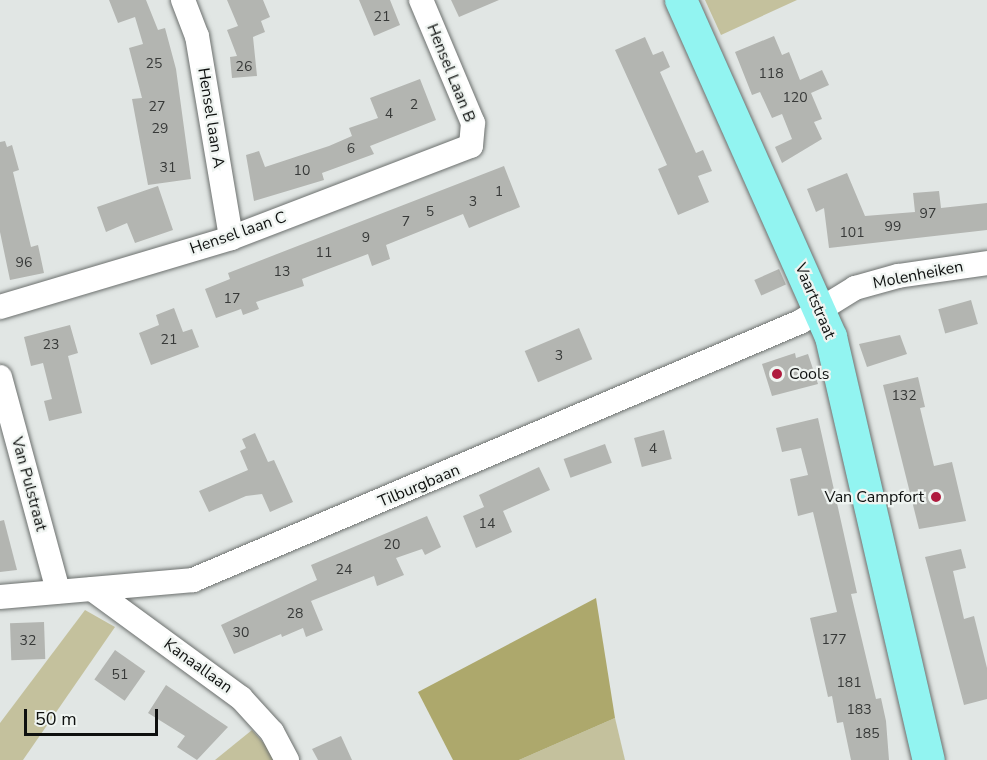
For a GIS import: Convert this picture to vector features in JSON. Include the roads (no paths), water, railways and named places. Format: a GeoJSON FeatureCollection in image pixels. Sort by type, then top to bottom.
{"type":"FeatureCollection","features":[{"type":"Feature","properties":{"kind":"main road","name":"Vaartstraat"},"geometry":{"type":"LineString","coordinates":[[681,0],[831,337],[929,760]]}},
{"type":"Feature","properties":{"kind":"street","name":"Hensel laan A"},"geometry":{"type":"LineString","coordinates":[[183,0],[197,36],[231,238]]}},
{"type":"Feature","properties":{"kind":"street","name":"Hensel Laan B"},"geometry":{"type":"LineString","coordinates":[[421,0],[473,123],[471,146]]}},
{"type":"Feature","properties":{"kind":"street","name":"Hensel laan C"},"geometry":{"type":"LineString","coordinates":[[0,307],[231,238],[471,146]]}},
{"type":"Feature","properties":{"kind":"street","name":"Molenheiken"},"geometry":{"type":"LineString","coordinates":[[819,307],[855,288],[898,276],[987,263]]}},
{"type":"Feature","properties":{"kind":"street","name":"Tilburgbaan"},"geometry":{"type":"LineString","coordinates":[[0,597],[193,580],[789,326],[819,307]]}},
{"type":"Feature","properties":{"kind":"street","name":"Van Pulstraat"},"geometry":{"type":"LineString","coordinates":[[0,377],[58,591]]}},
{"type":"Feature","properties":{"kind":"street","name":"Kanaallaan"},"geometry":{"type":"LineString","coordinates":[[92,589],[241,698],[272,732],[287,760]]}},
{"type":"Feature","properties":{"kind":"place","name":"Cools"},"geometry":{"type":"Point","coordinates":[777,374]}},
{"type":"Feature","properties":{"kind":"place","name":"Van Campfort"},"geometry":{"type":"Point","coordinates":[936,497]}}]}
